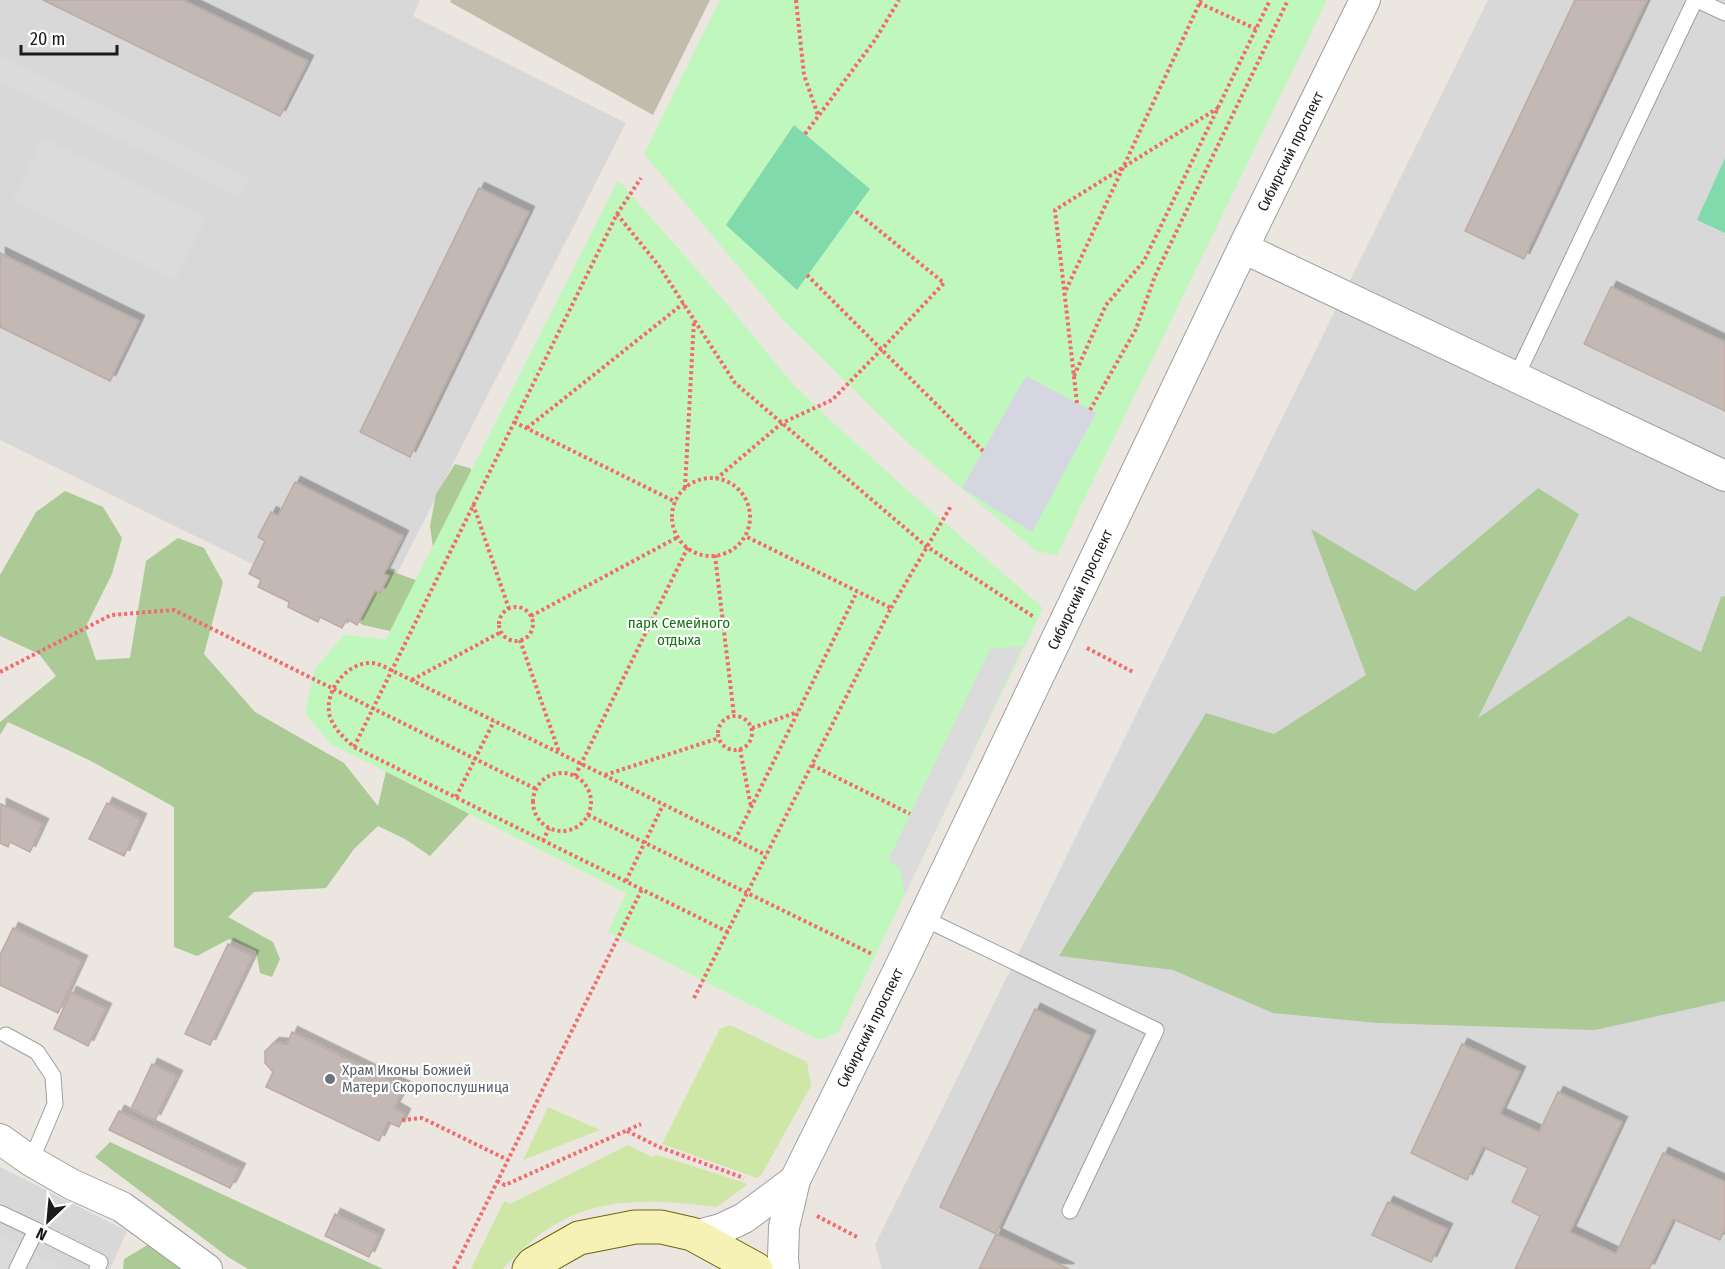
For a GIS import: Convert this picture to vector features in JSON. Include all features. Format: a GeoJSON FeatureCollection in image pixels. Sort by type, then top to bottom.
{"type":"FeatureCollection","features":[{"type":"Feature","properties":{"kind":"main road"},"geometry":{"type":"LineString","coordinates":[[529,1269],[533,1264],[579,1238],[635,1227],[661,1227],[694,1236],[756,1269]]}},
{"type":"Feature","properties":{"kind":"street","name":"Сибирский проспект"},"geometry":{"type":"LineString","coordinates":[[784,1269],[786,1192],[924,918],[1243,248],[1365,0]]}},
{"type":"Feature","properties":{"kind":"street"},"geometry":{"type":"LineString","coordinates":[[1243,248],[1725,476]]}},
{"type":"Feature","properties":{"kind":"street"},"geometry":{"type":"LineString","coordinates":[[0,1139],[31,1161],[71,1184],[122,1207],[207,1269]]}},
{"type":"Feature","properties":{"kind":"street","name":"Сибирский проспект"},"geometry":{"type":"LineString","coordinates":[[694,1236],[721,1229],[744,1218],[786,1192]]}},
{"type":"Feature","properties":{"kind":"lane"},"geometry":{"type":"LineString","coordinates":[[1516,377],[1696,0],[1725,13]]}},
{"type":"Feature","properties":{"kind":"lane"},"geometry":{"type":"LineString","coordinates":[[924,918],[1156,1030],[1070,1211]]}},
{"type":"Feature","properties":{"kind":"lane"},"geometry":{"type":"LineString","coordinates":[[6,1035],[37,1052],[53,1076],[55,1104],[31,1161]]}},
{"type":"Feature","properties":{"kind":"lane"},"geometry":{"type":"LineString","coordinates":[[0,1212],[100,1262],[97,1269]]}},
{"type":"Feature","properties":{"kind":"lane"},"geometry":{"type":"LineString","coordinates":[[17,1269],[36,1230]]}},
{"type":"Feature","properties":{"kind":"path"},"geometry":{"type":"LineString","coordinates":[[796,0],[804,75],[819,116]]}},
{"type":"Feature","properties":{"kind":"path"},"geometry":{"type":"LineString","coordinates":[[805,134],[875,40],[899,0]]}},
{"type":"Feature","properties":{"kind":"path"},"geometry":{"type":"LineString","coordinates":[[1074,376],[1106,305],[1144,261],[1270,0]]}},
{"type":"Feature","properties":{"kind":"path"},"geometry":{"type":"LineString","coordinates":[[1090,410],[1136,329],[1155,276],[1288,0]]}},
{"type":"Feature","properties":{"kind":"path"},"geometry":{"type":"LineString","coordinates":[[1065,292],[1200,2],[1256,28]]}},
{"type":"Feature","properties":{"kind":"path"},"geometry":{"type":"LineString","coordinates":[[1077,403],[1055,210],[1218,108]]}},
{"type":"Feature","properties":{"kind":"path"},"geometry":{"type":"LineString","coordinates":[[354,747],[617,214],[641,178]]}},
{"type":"Feature","properties":{"kind":"path"},"geometry":{"type":"LineString","coordinates":[[716,479],[782,423],[832,400],[944,283],[854,210]]}},
{"type":"Feature","properties":{"kind":"path"},"geometry":{"type":"LineString","coordinates":[[617,214],[659,266],[735,383],[926,546],[1059,634],[1133,672]]}},
{"type":"Feature","properties":{"kind":"path"},"geometry":{"type":"LineString","coordinates":[[807,275],[983,451]]}},
{"type":"Feature","properties":{"kind":"path"},"geometry":{"type":"LineString","coordinates":[[526,428],[684,303]]}},
{"type":"Feature","properties":{"kind":"path"},"geometry":{"type":"LineString","coordinates":[[684,489],[694,320]]}},
{"type":"Feature","properties":{"kind":"path"},"geometry":{"type":"LineString","coordinates":[[514,422],[676,502]]}},
{"type":"Feature","properties":{"kind":"path"},"geometry":{"type":"LineString","coordinates":[[716,479],[734,485],[743,494],[750,519],[742,542],[732,550],[706,556],[694,552],[683,544],[672,521],[676,502],[684,489],[698,480],[716,479]]}},
{"type":"Feature","properties":{"kind":"path"},"geometry":{"type":"LineString","coordinates":[[473,504],[509,609]]}},
{"type":"Feature","properties":{"kind":"path"},"geometry":{"type":"LineString","coordinates":[[694,998],[891,608],[951,506]]}},
{"type":"Feature","properties":{"kind":"path"},"geometry":{"type":"LineString","coordinates":[[745,536],[891,608]]}},
{"type":"Feature","properties":{"kind":"path"},"geometry":{"type":"LineString","coordinates":[[531,616],[678,537]]}},
{"type":"Feature","properties":{"kind":"path"},"geometry":{"type":"LineString","coordinates":[[575,776],[688,547]]}},
{"type":"Feature","properties":{"kind":"path"},"geometry":{"type":"LineString","coordinates":[[715,555],[734,716]]}},
{"type":"Feature","properties":{"kind":"path"},"geometry":{"type":"LineString","coordinates":[[735,840],[857,592]]}},
{"type":"Feature","properties":{"kind":"path"},"geometry":{"type":"LineString","coordinates":[[517,606],[525,609],[531,616],[533,624],[531,633],[520,640],[507,638],[501,632],[499,623],[502,614],[509,609],[517,606]]}},
{"type":"Feature","properties":{"kind":"path"},"geometry":{"type":"LineString","coordinates":[[0,672],[111,615],[174,610],[536,789]]}},
{"type":"Feature","properties":{"kind":"path"},"geometry":{"type":"LineString","coordinates":[[411,680],[501,632]]}},
{"type":"Feature","properties":{"kind":"path"},"geometry":{"type":"LineString","coordinates":[[520,640],[559,753]]}},
{"type":"Feature","properties":{"kind":"path"},"geometry":{"type":"LineString","coordinates":[[728,932],[354,747],[339,734],[330,716],[329,703],[334,690],[348,669],[358,664],[372,662],[766,855]]}},
{"type":"Feature","properties":{"kind":"path"},"geometry":{"type":"LineString","coordinates":[[752,728],[798,712]]}},
{"type":"Feature","properties":{"kind":"path"},"geometry":{"type":"LineString","coordinates":[[730,716],[739,716],[747,720],[752,728],[752,736],[748,744],[741,749],[732,750],[723,746],[719,738],[718,729],[722,721],[730,716]]}},
{"type":"Feature","properties":{"kind":"path"},"geometry":{"type":"LineString","coordinates":[[456,797],[494,721]]}},
{"type":"Feature","properties":{"kind":"path"},"geometry":{"type":"LineString","coordinates":[[604,776],[719,738]]}},
{"type":"Feature","properties":{"kind":"path"},"geometry":{"type":"LineString","coordinates":[[741,749],[751,807]]}},
{"type":"Feature","properties":{"kind":"path"},"geometry":{"type":"LineString","coordinates":[[812,765],[910,814]]}},
{"type":"Feature","properties":{"kind":"path"},"geometry":{"type":"LineString","coordinates":[[564,773],[575,776],[584,783],[590,793],[591,804],[588,815],[572,830],[560,831],[549,828],[540,821],[534,811],[533,800],[536,789],[543,780],[553,774],[564,773]]}},
{"type":"Feature","properties":{"kind":"path"},"geometry":{"type":"LineString","coordinates":[[626,881],[663,805]]}},
{"type":"Feature","properties":{"kind":"path"},"geometry":{"type":"LineString","coordinates":[[588,815],[900,967]]}},
{"type":"Feature","properties":{"kind":"path"},"geometry":{"type":"LineString","coordinates":[[543,841],[549,828]]}},
{"type":"Feature","properties":{"kind":"path"},"geometry":{"type":"LineString","coordinates":[[454,1269],[642,889]]}},
{"type":"Feature","properties":{"kind":"path"},"geometry":{"type":"LineString","coordinates":[[402,1120],[422,1118],[508,1160]]}},
{"type":"Feature","properties":{"kind":"path"},"geometry":{"type":"LineString","coordinates":[[497,1181],[505,1185],[641,1124]]}},
{"type":"Feature","properties":{"kind":"path"},"geometry":{"type":"LineString","coordinates":[[627,1131],[659,1147],[786,1192],[859,1238]]}},
{"type":"Feature","properties":{"kind":"shaded area"},"geometry":{"type":"Polygon","coordinates":[[[0,0],[420,0],[413,16],[626,123],[372,623],[0,440],[0,0]]]}},
{"type":"Feature","properties":{"kind":"shaded area"},"geometry":{"type":"Polygon","coordinates":[[[451,0],[710,0],[653,115],[450,2],[451,0]]]}},
{"type":"Feature","properties":{"kind":"shaded area"},"geometry":{"type":"Polygon","coordinates":[[[1488,0],[1725,0],[1725,1269],[882,1269],[875,1245],[1488,0]]]}},
{"type":"Feature","properties":{"kind":"shaded area"},"geometry":{"type":"Polygon","coordinates":[[[0,56],[249,178],[239,198],[0,81],[0,56]]]}},
{"type":"Feature","properties":{"kind":"shaded area"},"geometry":{"type":"Polygon","coordinates":[[[43,138],[206,218],[175,280],[13,200],[43,138]]]}},
{"type":"Feature","properties":{"kind":"shaded area"},"geometry":{"type":"Polygon","coordinates":[[[1026,376],[1096,413],[1032,532],[962,488],[1026,376]]]}},
{"type":"Feature","properties":{"kind":"shaded area"},"geometry":{"type":"Polygon","coordinates":[[[1023,646],[905,895],[900,869],[888,860],[990,649],[1023,646]]]}},
{"type":"Feature","properties":{"kind":"shaded area"},"geometry":{"type":"Polygon","coordinates":[[[0,1167],[127,1231],[110,1269],[0,1269],[0,1167]]]}},
{"type":"Feature","properties":{"kind":"shaded area"},"geometry":{"type":"Polygon","coordinates":[[[0,1236],[65,1269],[0,1269],[0,1236]]]}},
{"type":"Feature","properties":{"kind":"green space"},"geometry":{"type":"Polygon","coordinates":[[[720,0],[1327,0],[1057,555],[1036,551],[909,444],[784,321],[644,154],[720,0]]]}},
{"type":"Feature","properties":{"kind":"green space"},"geometry":{"type":"Polygon","coordinates":[[[794,125],[870,189],[797,290],[726,225],[794,125]]]}},
{"type":"Feature","properties":{"kind":"green space"},"geometry":{"type":"Polygon","coordinates":[[[1725,158],[1725,233],[1697,220],[1725,158]]]}},
{"type":"Feature","properties":{"kind":"green space","name":"парк Семейного отдыха"},"geometry":{"type":"Polygon","coordinates":[[[618,180],[726,303],[792,383],[906,489],[1043,608],[838,1033],[819,1040],[608,932],[626,893],[331,744],[305,713],[315,669],[344,635],[386,639],[618,180]]]}},
{"type":"Feature","properties":{"kind":"green space"},"geometry":{"type":"Polygon","coordinates":[[[455,464],[470,468],[479,481],[480,802],[430,856],[405,839],[378,826],[354,849],[326,888],[254,892],[228,917],[273,942],[280,959],[272,977],[260,973],[256,951],[229,939],[197,956],[174,947],[174,807],[89,760],[8,722],[0,735],[0,722],[56,676],[39,654],[0,636],[0,575],[36,512],[65,491],[103,507],[122,538],[112,574],[85,628],[96,660],[130,658],[146,561],[178,538],[204,548],[223,582],[204,654],[255,712],[344,763],[378,806],[417,637],[363,625],[330,607],[359,559],[418,581],[434,555],[430,526],[436,494],[455,464]]]}},
{"type":"Feature","properties":{"kind":"green space"},"geometry":{"type":"Polygon","coordinates":[[[1538,488],[1579,514],[1478,718],[1629,616],[1701,652],[1721,597],[1725,596],[1725,1001],[1595,1030],[1377,1023],[1273,1013],[1173,970],[1059,956],[1206,713],[1274,734],[1366,675],[1311,529],[1415,591],[1538,488]]]}},
{"type":"Feature","properties":{"kind":"green space"},"geometry":{"type":"Polygon","coordinates":[[[730,1025],[807,1062],[811,1086],[762,1174],[757,1178],[662,1144],[720,1029],[730,1025]]]}},
{"type":"Feature","properties":{"kind":"green space"},"geometry":{"type":"Polygon","coordinates":[[[548,1107],[600,1130],[523,1160],[548,1107]]]}},
{"type":"Feature","properties":{"kind":"green space"},"geometry":{"type":"Polygon","coordinates":[[[110,1142],[383,1269],[248,1269],[228,1257],[95,1157],[110,1142]]]}},
{"type":"Feature","properties":{"kind":"green space"},"geometry":{"type":"Polygon","coordinates":[[[628,1145],[652,1157],[658,1155],[748,1184],[717,1207],[655,1202],[600,1206],[575,1214],[551,1227],[527,1245],[503,1269],[471,1269],[504,1201],[510,1204],[628,1145]]]}},
{"type":"Feature","properties":{"kind":"green space"},"geometry":{"type":"Polygon","coordinates":[[[151,1243],[184,1269],[123,1269],[124,1259],[151,1243]]]}},
{"type":"Feature","properties":{"kind":"building"},"geometry":{"type":"Polygon","coordinates":[[[43,0],[183,0],[308,61],[280,116],[43,0]]]}},
{"type":"Feature","properties":{"kind":"building"},"geometry":{"type":"Polygon","coordinates":[[[1575,0],[1647,0],[1524,259],[1465,231],[1575,0]]]}},
{"type":"Feature","properties":{"kind":"building"},"geometry":{"type":"Polygon","coordinates":[[[479,188],[529,212],[410,457],[360,432],[479,188]]]}},
{"type":"Feature","properties":{"kind":"building"},"geometry":{"type":"Polygon","coordinates":[[[0,253],[139,321],[110,381],[0,327],[0,253]]]}},
{"type":"Feature","properties":{"kind":"building"},"geometry":{"type":"Polygon","coordinates":[[[1611,287],[1725,342],[1725,411],[1584,344],[1611,287]]]}},
{"type":"Feature","properties":{"kind":"building"},"geometry":{"type":"Polygon","coordinates":[[[295,482],[403,536],[384,574],[389,576],[380,593],[375,591],[357,625],[347,619],[342,628],[320,617],[318,622],[288,607],[289,602],[258,587],[261,580],[249,574],[265,541],[258,537],[271,512],[278,516],[295,482]]]}},
{"type":"Feature","properties":{"kind":"building"},"geometry":{"type":"Polygon","coordinates":[[[107,803],[141,819],[124,856],[89,839],[107,803]]]}},
{"type":"Feature","properties":{"kind":"building"},"geometry":{"type":"Polygon","coordinates":[[[1,804],[43,824],[30,852],[10,842],[8,847],[0,843],[1,804]]]}},
{"type":"Feature","properties":{"kind":"building"},"geometry":{"type":"Polygon","coordinates":[[[13,928],[82,961],[58,1013],[0,985],[0,955],[13,928]]]}},
{"type":"Feature","properties":{"kind":"building"},"geometry":{"type":"Polygon","coordinates":[[[228,944],[253,956],[210,1045],[185,1034],[228,944]]]}},
{"type":"Feature","properties":{"kind":"building"},"geometry":{"type":"Polygon","coordinates":[[[71,992],[106,1009],[88,1046],[54,1029],[71,992]]]}},
{"type":"Feature","properties":{"kind":"building"},"geometry":{"type":"Polygon","coordinates":[[[1035,1009],[1090,1036],[996,1234],[940,1207],[1035,1009]]]}},
{"type":"Feature","properties":{"kind":"building","name":"Храм Иконы Божией Матери Скоропослушница"},"geometry":{"type":"Polygon","coordinates":[[[292,1032],[405,1087],[394,1108],[405,1114],[399,1127],[388,1122],[379,1141],[266,1087],[273,1072],[265,1063],[265,1051],[274,1043],[287,1044],[292,1032]]]}},
{"type":"Feature","properties":{"kind":"building"},"geometry":{"type":"Polygon","coordinates":[[[1462,1044],[1520,1072],[1500,1114],[1539,1132],[1558,1092],[1622,1122],[1570,1232],[1616,1254],[1663,1153],[1725,1182],[1725,1229],[1720,1240],[1673,1219],[1649,1269],[1515,1269],[1540,1216],[1512,1202],[1528,1168],[1483,1147],[1467,1180],[1411,1153],[1462,1044]]]}},
{"type":"Feature","properties":{"kind":"building"},"geometry":{"type":"Polygon","coordinates":[[[152,1064],[177,1076],[155,1120],[131,1109],[152,1064]]]}},
{"type":"Feature","properties":{"kind":"building"},"geometry":{"type":"Polygon","coordinates":[[[119,1111],[240,1169],[230,1188],[109,1130],[119,1111]]]}},
{"type":"Feature","properties":{"kind":"building"},"geometry":{"type":"Polygon","coordinates":[[[1388,1202],[1447,1229],[1431,1262],[1372,1235],[1388,1202]]]}},
{"type":"Feature","properties":{"kind":"building"},"geometry":{"type":"Polygon","coordinates":[[[335,1214],[379,1235],[369,1257],[325,1236],[335,1214]]]}},
{"type":"Feature","properties":{"kind":"building"},"geometry":{"type":"Polygon","coordinates":[[[996,1234],[1069,1269],[979,1269],[996,1234]]]}},
{"type":"Feature","properties":{"kind":"place","name":"Храм Иконы Божией Матери Скоропослушница"},"geometry":{"type":"Point","coordinates":[330,1079]}}]}
